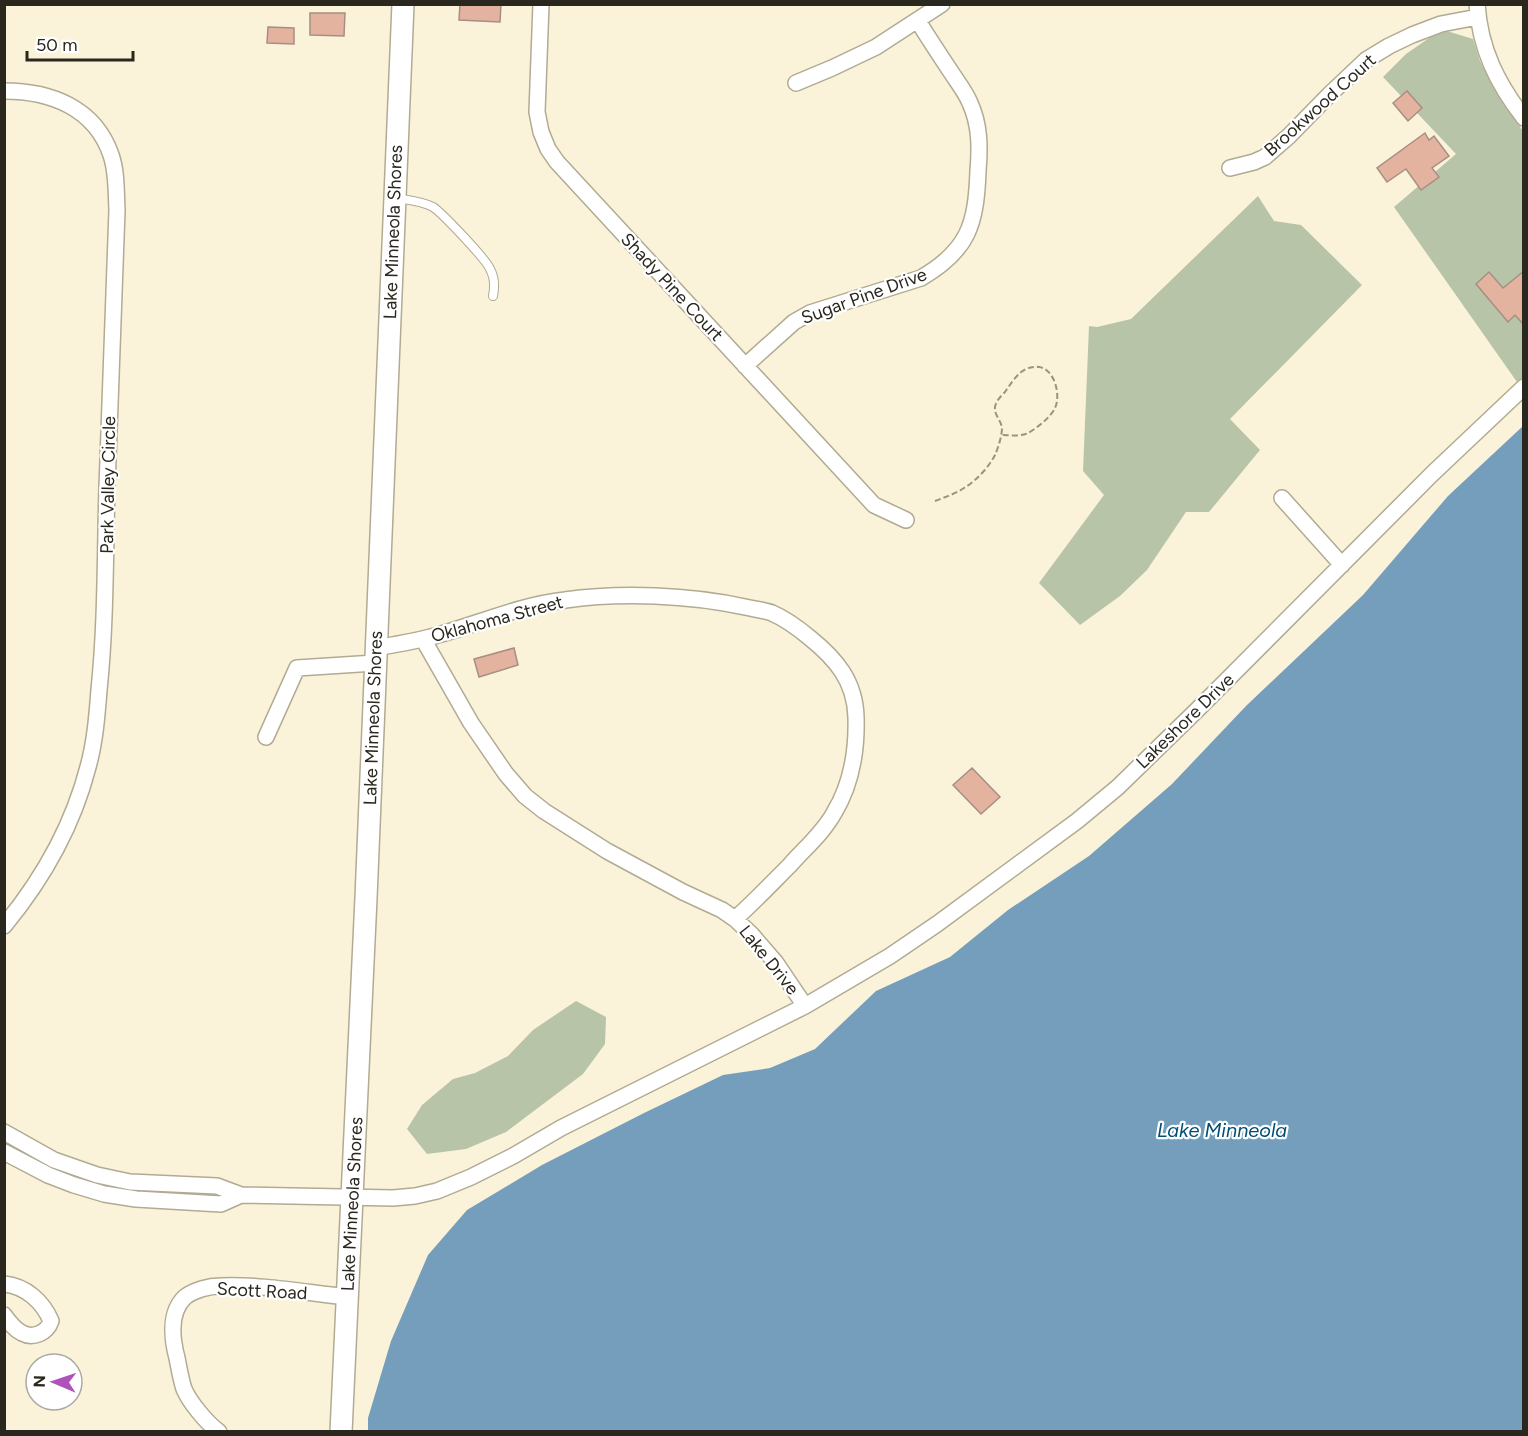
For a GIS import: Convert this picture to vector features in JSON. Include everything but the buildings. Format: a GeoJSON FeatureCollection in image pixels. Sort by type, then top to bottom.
{"type":"FeatureCollection","features":[{"type":"Feature","properties":{"kind":"main road","name":"Lake Minneola Shores"},"geometry":{"type":"LineString","coordinates":[[341,1431],[353,1199],[403,4]]}},
{"type":"Feature","properties":{"kind":"street","name":"Shady Pine Court"},"geometry":{"type":"LineString","coordinates":[[541,4],[537,112],[541,132],[548,149],[560,167],[874,505],[906,520]]}},
{"type":"Feature","properties":{"kind":"street"},"geometry":{"type":"LineString","coordinates":[[796,83],[876,47],[942,4]]}},
{"type":"Feature","properties":{"kind":"street"},"geometry":{"type":"LineString","coordinates":[[1477,11],[1481,38],[1488,58],[1501,85],[1524,118]]}},
{"type":"Feature","properties":{"kind":"street","name":"Brookwood Court"},"geometry":{"type":"LineString","coordinates":[[1230,168],[1265,157],[1366,60],[1412,35],[1477,11]]}},
{"type":"Feature","properties":{"kind":"street","name":"Sugar Pine Drive"},"geometry":{"type":"LineString","coordinates":[[745,366],[794,322],[810,314],[921,278],[950,257],[963,241],[972,221],[977,201],[980,148],[976,117],[969,100],[918,21]]}},
{"type":"Feature","properties":{"kind":"street","name":"Park Valley Circle"},"geometry":{"type":"LineString","coordinates":[[4,91],[38,94],[59,100],[81,112],[93,124],[111,156],[117,210],[105,615],[95,735],[80,794],[65,830],[36,883],[4,926]]}},
{"type":"Feature","properties":{"kind":"street","name":"Lakeshore Drive"},"geometry":{"type":"LineString","coordinates":[[806,1006],[890,956],[937,924],[1077,821],[1134,771],[1432,474],[1524,387]]}},
{"type":"Feature","properties":{"kind":"street"},"geometry":{"type":"LineString","coordinates":[[1282,498],[1342,565]]}},
{"type":"Feature","properties":{"kind":"street","name":"Oklahoma Street"},"geometry":{"type":"LineString","coordinates":[[266,737],[297,668],[376,656],[423,639],[540,604],[619,595],[688,598],[732,604],[771,613],[795,625],[828,652],[848,682],[856,714],[853,764],[844,792],[822,831],[735,919]]}},
{"type":"Feature","properties":{"kind":"street","name":"Lake Drive"},"geometry":{"type":"LineString","coordinates":[[241,1195],[353,1199],[415,1196],[437,1191],[471,1178],[571,1123],[806,1006],[776,963],[735,919],[722,910],[607,851],[544,811],[525,796],[506,774],[471,723],[423,639]]}},
{"type":"Feature","properties":{"kind":"street"},"geometry":{"type":"LineString","coordinates":[[4,1132],[54,1160],[97,1175],[130,1182],[217,1186],[241,1195]]}},
{"type":"Feature","properties":{"kind":"street"},"geometry":{"type":"LineString","coordinates":[[4,1152],[62,1181],[104,1194],[136,1199],[221,1203],[241,1195]]}},
{"type":"Feature","properties":{"kind":"street"},"geometry":{"type":"LineString","coordinates":[[62,1181],[68,1165]]}},
{"type":"Feature","properties":{"kind":"street"},"geometry":{"type":"LineString","coordinates":[[4,1284],[23,1288],[47,1311],[51,1321],[45,1331],[28,1335],[21,1333],[4,1315]]}},
{"type":"Feature","properties":{"kind":"street","name":"Scott Road"},"geometry":{"type":"LineString","coordinates":[[219,1431],[199,1411],[185,1390],[175,1349],[173,1317],[184,1298],[195,1291],[218,1286],[254,1287],[348,1297]]}},
{"type":"Feature","properties":{"kind":"lane"},"geometry":{"type":"LineString","coordinates":[[395,198],[428,205],[440,213],[488,264],[494,278],[493,296]]}},
{"type":"Feature","properties":{"kind":"path"},"geometry":{"type":"LineString","coordinates":[[935,501],[965,488],[976,479],[995,455],[1001,435],[1002,428],[994,409],[996,403],[1018,374],[1029,367],[1043,367],[1054,380],[1057,390],[1055,408],[1030,432],[1022,435],[1001,435]]}},
{"type":"Feature","properties":{"kind":"green space"},"geometry":{"type":"Polygon","coordinates":[[[1447,31],[1473,39],[1480,61],[1494,89],[1523,131],[1524,376],[1517,382],[1394,207],[1456,154],[1383,77],[1406,54],[1432,36],[1447,31]]]}},
{"type":"Feature","properties":{"kind":"green space"},"geometry":{"type":"Polygon","coordinates":[[[1258,196],[1274,221],[1301,225],[1362,285],[1230,419],[1260,450],[1209,512],[1186,512],[1147,570],[1120,596],[1080,625],[1039,583],[1104,495],[1083,471],[1089,326],[1097,327],[1131,319],[1258,196]]]}},
{"type":"Feature","properties":{"kind":"green space"},"geometry":{"type":"Polygon","coordinates":[[[576,1001],[606,1017],[605,1044],[583,1074],[506,1132],[466,1149],[427,1154],[407,1129],[422,1105],[453,1079],[475,1073],[508,1056],[533,1030],[576,1001]]]}},
{"type":"Feature","properties":{"kind":"water","name":"Lake Minneola"},"geometry":{"type":"Polygon","coordinates":[[[1523,426],[1523,1431],[368,1431],[368,1418],[391,1341],[428,1255],[467,1210],[542,1165],[723,1075],[770,1068],[815,1049],[876,991],[950,957],[1008,910],[1089,856],[1172,784],[1246,706],[1363,595],[1448,496],[1523,426]]]}}]}
